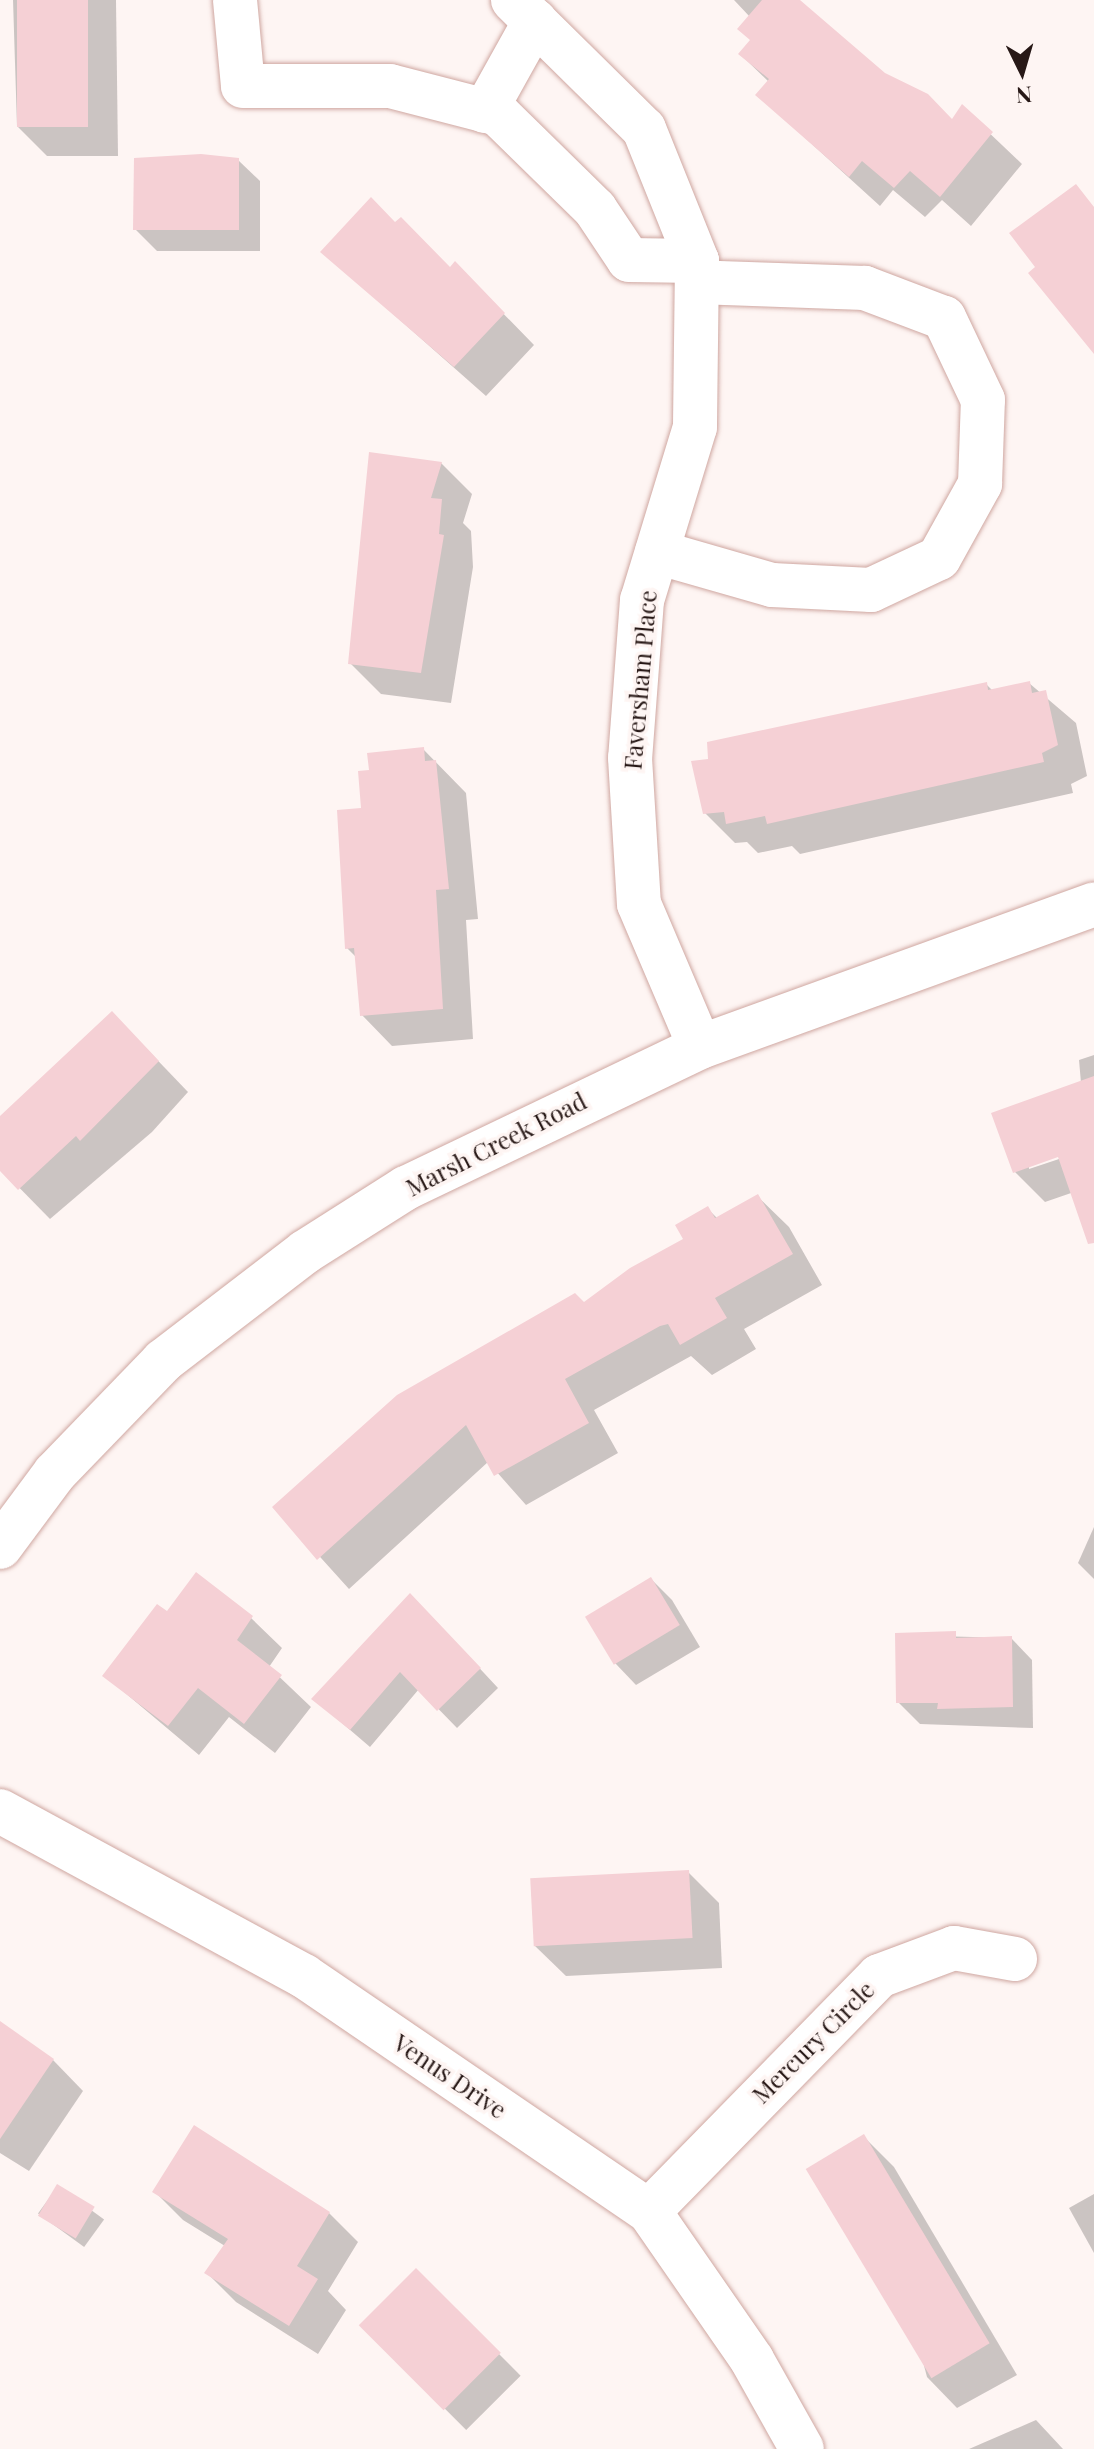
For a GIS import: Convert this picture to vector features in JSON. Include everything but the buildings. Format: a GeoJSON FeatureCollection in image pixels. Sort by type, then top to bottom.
{"type":"FeatureCollection","features":[{"type":"Feature","properties":{"kind":"street"},"geometry":{"type":"LineString","coordinates":[[235,0],[243,86],[390,86],[498,114],[595,209],[629,260],[697,271],[865,288],[944,318],[983,400],[980,484],[939,558],[871,590],[772,585],[657,552]]}},
{"type":"Feature","properties":{"kind":"street"},"geometry":{"type":"LineString","coordinates":[[485,111],[524,10]]}},
{"type":"Feature","properties":{"kind":"street","name":"Faversham Place"},"geometry":{"type":"LineString","coordinates":[[524,10],[644,129],[697,271],[695,427],[642,600],[630,758],[639,904],[700,1047]]}},
{"type":"Feature","properties":{"kind":"street","name":"Marsh Creek Road"},"geometry":{"type":"LineString","coordinates":[[0,1547],[55,1473],[163,1361],[305,1252],[406,1188],[497,1140],[700,1047],[1094,904]]}},
{"type":"Feature","properties":{"kind":"street","name":"Venus Drive"},"geometry":{"type":"LineString","coordinates":[[0,1811],[304,1976],[649,2211],[752,2360],[802,2449]]}},
{"type":"Feature","properties":{"kind":"street","name":"Mercury Circle"},"geometry":{"type":"LineString","coordinates":[[649,2211],[879,1976],[954,1948],[1015,1959]]}}]}
